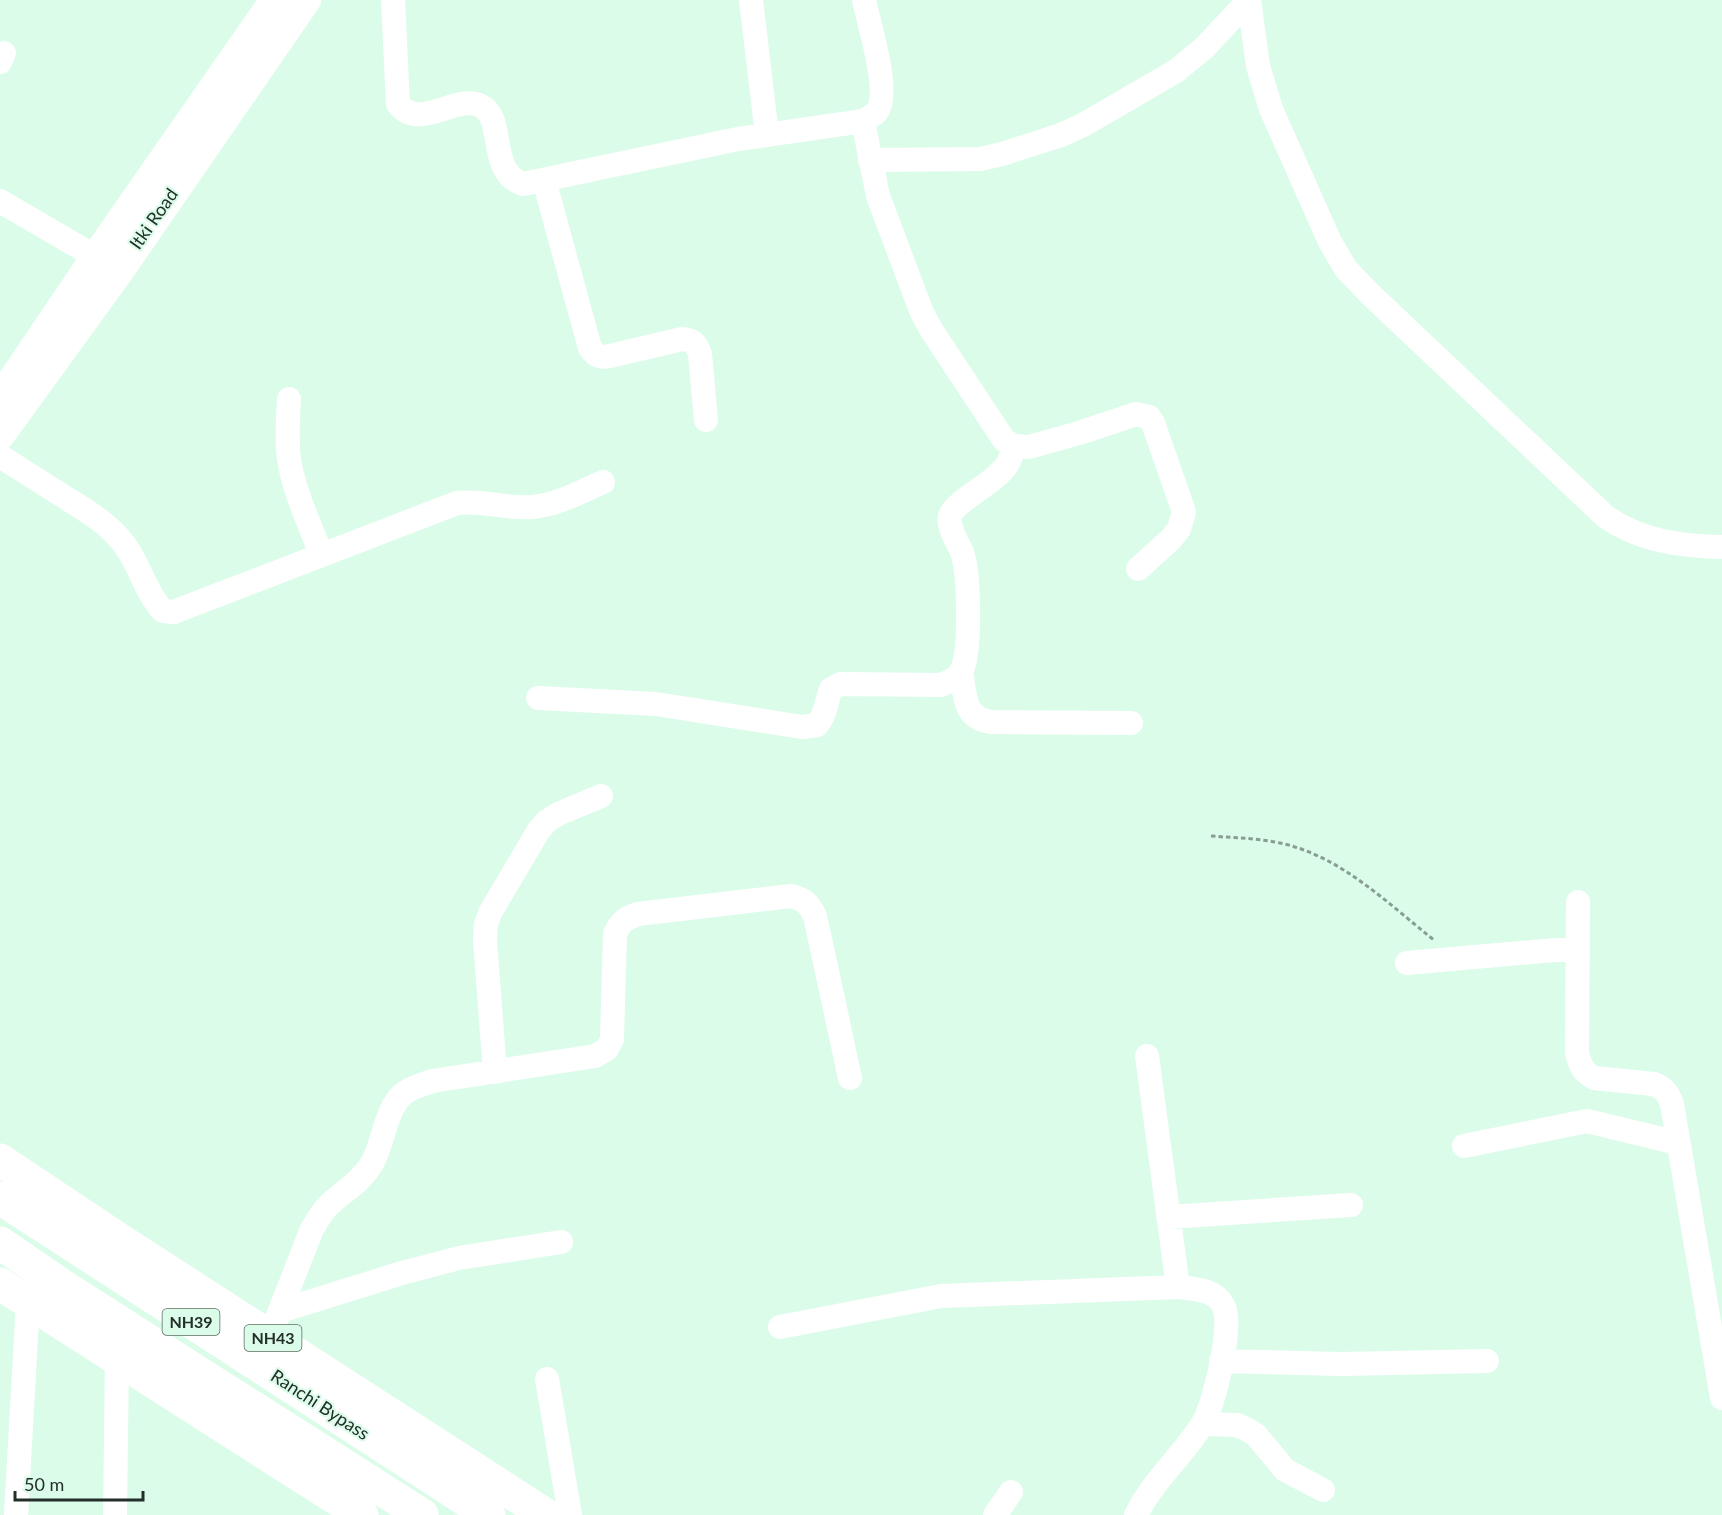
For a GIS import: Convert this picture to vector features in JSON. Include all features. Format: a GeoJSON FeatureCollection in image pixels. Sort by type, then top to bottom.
{"type":"FeatureCollection","features":[{"type":"Feature","properties":{"kind":"highway","name":"NH43"},"geometry":{"type":"LineString","coordinates":[[0,1160],[120,1240],[275,1324],[546,1515]]}},
{"type":"Feature","properties":{"kind":"highway","name":"Ranchi Bypass"},"geometry":{"type":"LineString","coordinates":[[0,1198],[489,1515]]}},
{"type":"Feature","properties":{"kind":"highway","name":"Ranchi Bypass"},"geometry":{"type":"LineString","coordinates":[[0,1242],[69,1290],[422,1515]]}},
{"type":"Feature","properties":{"kind":"highway"},"geometry":{"type":"LineString","coordinates":[[0,1284],[362,1515]]}},
{"type":"Feature","properties":{"kind":"main road"},"geometry":{"type":"LineString","coordinates":[[0,399],[275,0]]}},
{"type":"Feature","properties":{"kind":"main road","name":"Itki Road"},"geometry":{"type":"LineString","coordinates":[[0,435],[119,271],[306,0]]}},
{"type":"Feature","properties":{"kind":"street"},"geometry":{"type":"LineString","coordinates":[[393,0],[398,104],[404,111],[414,114],[475,103],[484,107],[492,118],[505,169],[511,180],[523,184],[700,147],[863,121],[877,112],[882,99],[882,82],[864,0]]}},
{"type":"Feature","properties":{"kind":"street"},"geometry":{"type":"LineString","coordinates":[[751,0],[767,135]]}},
{"type":"Feature","properties":{"kind":"street"},"geometry":{"type":"LineString","coordinates":[[870,160],[980,159],[1061,135],[1083,125],[1176,71],[1204,48],[1249,0]]}},
{"type":"Feature","properties":{"kind":"street"},"geometry":{"type":"LineString","coordinates":[[1249,0],[1258,66],[1271,109],[1330,242],[1346,269],[1606,517],[1624,529],[1652,539],[1677,544],[1722,547]]}},
{"type":"Feature","properties":{"kind":"street"},"geometry":{"type":"LineString","coordinates":[[863,121],[881,206],[922,313],[1004,440],[1014,446],[1029,447],[1136,414],[1149,417],[1153,423],[1184,512],[1179,529],[1172,539],[1138,569]]}},
{"type":"Feature","properties":{"kind":"street"},"geometry":{"type":"LineString","coordinates":[[544,180],[590,348],[595,355],[602,357],[682,339],[691,340],[697,344],[700,354],[706,420]]}},
{"type":"Feature","properties":{"kind":"street"},"geometry":{"type":"LineString","coordinates":[[0,201],[96,257]]}},
{"type":"Feature","properties":{"kind":"street"},"geometry":{"type":"LineString","coordinates":[[289,399],[290,464],[321,554]]}},
{"type":"Feature","properties":{"kind":"street"},"geometry":{"type":"LineString","coordinates":[[1014,446],[1008,463],[998,476],[956,507],[950,515],[950,525],[966,568],[967,646],[961,672],[967,705],[971,714],[979,720],[1131,723]]}},
{"type":"Feature","properties":{"kind":"street"},"geometry":{"type":"LineString","coordinates":[[0,456],[96,517],[112,531],[124,543],[135,560],[155,603],[163,611],[174,612],[457,503],[473,501],[530,507],[567,498],[603,482]]}},
{"type":"Feature","properties":{"kind":"street"},"geometry":{"type":"LineString","coordinates":[[538,698],[656,704],[802,727],[817,725],[824,717],[826,700],[831,689],[841,684],[940,685],[952,680],[961,672]]}},
{"type":"Feature","properties":{"kind":"street"},"geometry":{"type":"LineString","coordinates":[[495,1072],[485,941],[486,924],[491,910],[539,830],[547,821],[601,796]]}},
{"type":"Feature","properties":{"kind":"street"},"geometry":{"type":"LineString","coordinates":[[275,1324],[312,1229],[329,1205],[361,1179],[372,1165],[393,1108],[402,1095],[414,1087],[432,1082],[596,1056],[607,1048],[612,1038],[615,934],[619,924],[628,917],[791,896],[801,898],[810,906],[815,916],[850,1078]]}},
{"type":"Feature","properties":{"kind":"street"},"geometry":{"type":"LineString","coordinates":[[1578,902],[1577,1053],[1580,1065],[1594,1078],[1654,1084],[1668,1093],[1722,1398]]}},
{"type":"Feature","properties":{"kind":"street"},"geometry":{"type":"LineString","coordinates":[[1407,963],[1578,948]]}},
{"type":"Feature","properties":{"kind":"street"},"geometry":{"type":"LineString","coordinates":[[1147,1056],[1178,1287]]}},
{"type":"Feature","properties":{"kind":"street"},"geometry":{"type":"LineString","coordinates":[[1464,1146],[1587,1121],[1678,1143]]}},
{"type":"Feature","properties":{"kind":"street"},"geometry":{"type":"LineString","coordinates":[[1168,1217],[1351,1205]]}},
{"type":"Feature","properties":{"kind":"street"},"geometry":{"type":"LineString","coordinates":[[275,1324],[459,1258],[561,1242]]}},
{"type":"Feature","properties":{"kind":"street"},"geometry":{"type":"LineString","coordinates":[[780,1327],[941,1296],[1178,1287],[1201,1289],[1213,1294],[1223,1304],[1227,1318],[1218,1385],[1211,1406],[1203,1424],[1151,1492],[1137,1515]]}},
{"type":"Feature","properties":{"kind":"street"},"geometry":{"type":"LineString","coordinates":[[16,1515],[28,1302]]}},
{"type":"Feature","properties":{"kind":"street"},"geometry":{"type":"LineString","coordinates":[[115,1515],[117,1358]]}},
{"type":"Feature","properties":{"kind":"street"},"geometry":{"type":"LineString","coordinates":[[1221,1361],[1341,1364],[1488,1361]]}},
{"type":"Feature","properties":{"kind":"street"},"geometry":{"type":"LineString","coordinates":[[547,1379],[570,1515]]}},
{"type":"Feature","properties":{"kind":"street"},"geometry":{"type":"LineString","coordinates":[[1203,1424],[1237,1425],[1248,1430],[1256,1435],[1285,1470],[1323,1490]]}},
{"type":"Feature","properties":{"kind":"street"},"geometry":{"type":"LineString","coordinates":[[995,1515],[1011,1492]]}},
{"type":"Feature","properties":{"kind":"path"},"geometry":{"type":"LineString","coordinates":[[1211,836],[1256,839],[1282,844],[1329,861],[1357,878],[1456,958]]}}]}
